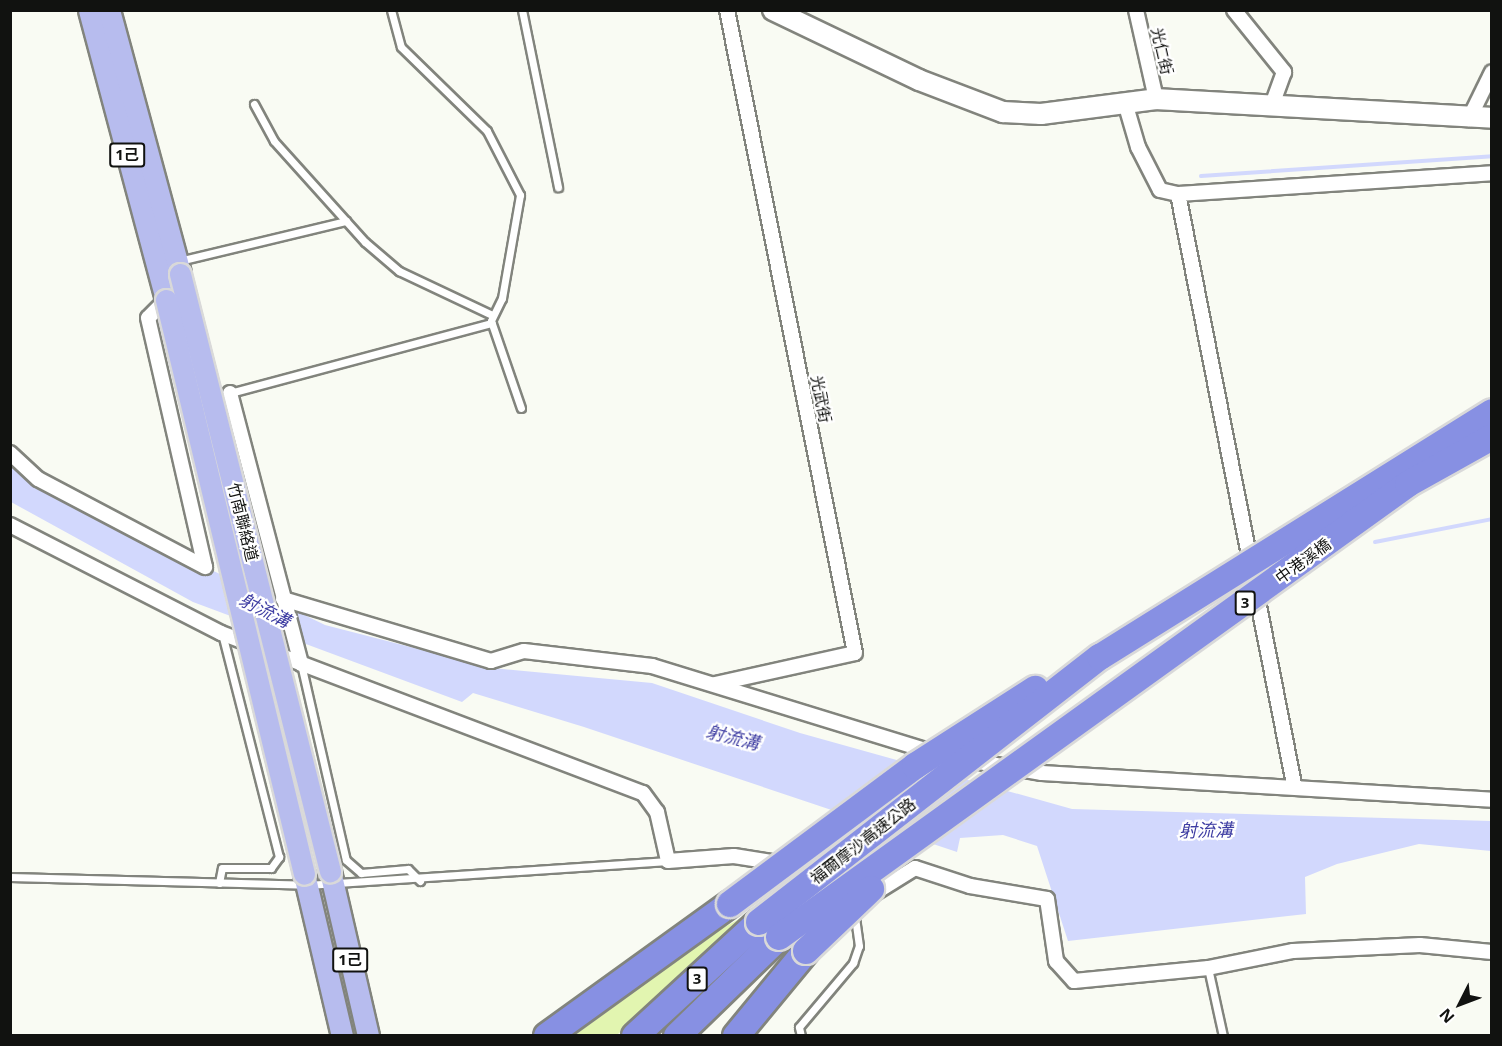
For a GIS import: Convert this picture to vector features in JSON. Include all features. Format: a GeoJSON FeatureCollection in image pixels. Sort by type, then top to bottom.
{"type":"FeatureCollection","features":[{"type":"Feature","properties":{"kind":"highway","name":"中港溪橋"},"geometry":{"type":"LineString","coordinates":[[1100,657],[1491,412]]}},
{"type":"Feature","properties":{"kind":"highway","name":"中港溪橋"},"geometry":{"type":"LineString","coordinates":[[1004,779],[1408,484],[1491,437]]}},
{"type":"Feature","properties":{"kind":"highway"},"geometry":{"type":"LineString","coordinates":[[547,1035],[730,904],[915,766],[1058,674],[1100,657]]}},
{"type":"Feature","properties":{"kind":"highway","name":"福爾摩沙高速公路"},"geometry":{"type":"LineString","coordinates":[[635,1035],[759,922],[1100,657]]}},
{"type":"Feature","properties":{"kind":"highway"},"geometry":{"type":"LineString","coordinates":[[736,1035],[806,951],[900,863],[1004,779]]}},
{"type":"Feature","properties":{"kind":"highway","name":"福爾摩沙高速公路"},"geometry":{"type":"LineString","coordinates":[[677,1035],[779,938],[1004,779]]}},
{"type":"Feature","properties":{"kind":"main road","name":"竹南聯絡道"},"geometry":{"type":"LineString","coordinates":[[89,10],[149,196],[179,268],[331,877],[368,1035]]}},
{"type":"Feature","properties":{"kind":"main road","name":"竹南聯絡道"},"geometry":{"type":"LineString","coordinates":[[109,10],[149,196],[166,300],[342,1035]]}},
{"type":"Feature","properties":{"kind":"street","name":"光武街"},"geometry":{"type":"LineString","coordinates":[[714,684],[855,652],[727,10]]}},
{"type":"Feature","properties":{"kind":"street"},"geometry":{"type":"LineString","coordinates":[[773,10],[919,80],[1003,112],[1126,106],[1156,99],[1469,119],[1491,118]]}},
{"type":"Feature","properties":{"kind":"street","name":"光仁街"},"geometry":{"type":"LineString","coordinates":[[1136,10],[1156,99]]}},
{"type":"Feature","properties":{"kind":"street"},"geometry":{"type":"LineString","coordinates":[[1234,10],[1284,72],[1271,107]]}},
{"type":"Feature","properties":{"kind":"street"},"geometry":{"type":"LineString","coordinates":[[1469,119],[1491,72]]}},
{"type":"Feature","properties":{"kind":"street"},"geometry":{"type":"LineString","coordinates":[[1126,106],[1138,147],[1160,190],[1178,194],[1491,173]]}},
{"type":"Feature","properties":{"kind":"street"},"geometry":{"type":"LineString","coordinates":[[1178,194],[1294,784]]}},
{"type":"Feature","properties":{"kind":"street"},"geometry":{"type":"LineString","coordinates":[[10,453],[38,479],[205,567],[148,318],[166,300]]}},
{"type":"Feature","properties":{"kind":"street"},"geometry":{"type":"LineString","coordinates":[[230,393],[301,664]]}},
{"type":"Feature","properties":{"kind":"street"},"geometry":{"type":"LineString","coordinates":[[10,525],[222,633],[643,793],[657,812],[668,861],[734,856],[785,864],[852,907],[915,868],[970,886],[1047,899],[1056,961],[1074,981],[1208,968],[1293,951],[1420,945],[1491,952]]}},
{"type":"Feature","properties":{"kind":"street"},"geometry":{"type":"LineString","coordinates":[[283,599],[491,661],[524,651],[652,666],[904,746],[1042,773],[1294,784],[1491,801]]}},
{"type":"Feature","properties":{"kind":"lane"},"geometry":{"type":"LineString","coordinates":[[391,10],[401,47],[487,131],[520,195],[502,298],[492,315],[492,323],[521,408]]}},
{"type":"Feature","properties":{"kind":"lane"},"geometry":{"type":"LineString","coordinates":[[522,10],[558,187]]}},
{"type":"Feature","properties":{"kind":"lane"},"geometry":{"type":"LineString","coordinates":[[254,104],[274,141],[346,221],[399,271],[492,315]]}},
{"type":"Feature","properties":{"kind":"lane"},"geometry":{"type":"LineString","coordinates":[[179,268],[346,221]]}},
{"type":"Feature","properties":{"kind":"lane"},"geometry":{"type":"LineString","coordinates":[[230,393],[492,323]]}},
{"type":"Feature","properties":{"kind":"lane"},"geometry":{"type":"LineString","coordinates":[[219,883],[222,868],[271,868],[279,857],[222,633]]}},
{"type":"Feature","properties":{"kind":"lane"},"geometry":{"type":"LineString","coordinates":[[301,664],[346,860],[360,873],[408,869],[420,881]]}},
{"type":"Feature","properties":{"kind":"lane"},"geometry":{"type":"LineString","coordinates":[[10,877],[219,883],[331,877],[420,881],[668,861]]}},
{"type":"Feature","properties":{"kind":"lane"},"geometry":{"type":"LineString","coordinates":[[801,1035],[799,1027],[853,963],[859,946],[852,907]]}},
{"type":"Feature","properties":{"kind":"lane"},"geometry":{"type":"LineString","coordinates":[[1208,968],[1223,1035]]}},
{"type":"Feature","properties":{"kind":"green space"},"geometry":{"type":"Polygon","coordinates":[[[750,913],[617,1035],[575,1035],[712,934],[750,913]]]}},
{"type":"Feature","properties":{"kind":"water","name":"射流溝"},"geometry":{"type":"Polygon","coordinates":[[[11,467],[71,502],[325,625],[492,668],[652,683],[800,733],[1072,809],[1491,821],[1491,851],[1419,844],[1337,864],[1305,877],[1306,914],[1068,941],[1037,846],[1003,835],[960,838],[957,852],[584,727],[473,693],[462,702],[193,602],[11,502],[11,467]]]}},
{"type":"Feature","properties":{"kind":"waterway"},"geometry":{"type":"LineString","coordinates":[[1201,176],[1492,156]]}},
{"type":"Feature","properties":{"kind":"waterway"},"geometry":{"type":"LineString","coordinates":[[1375,542],[1492,519]]}}]}
